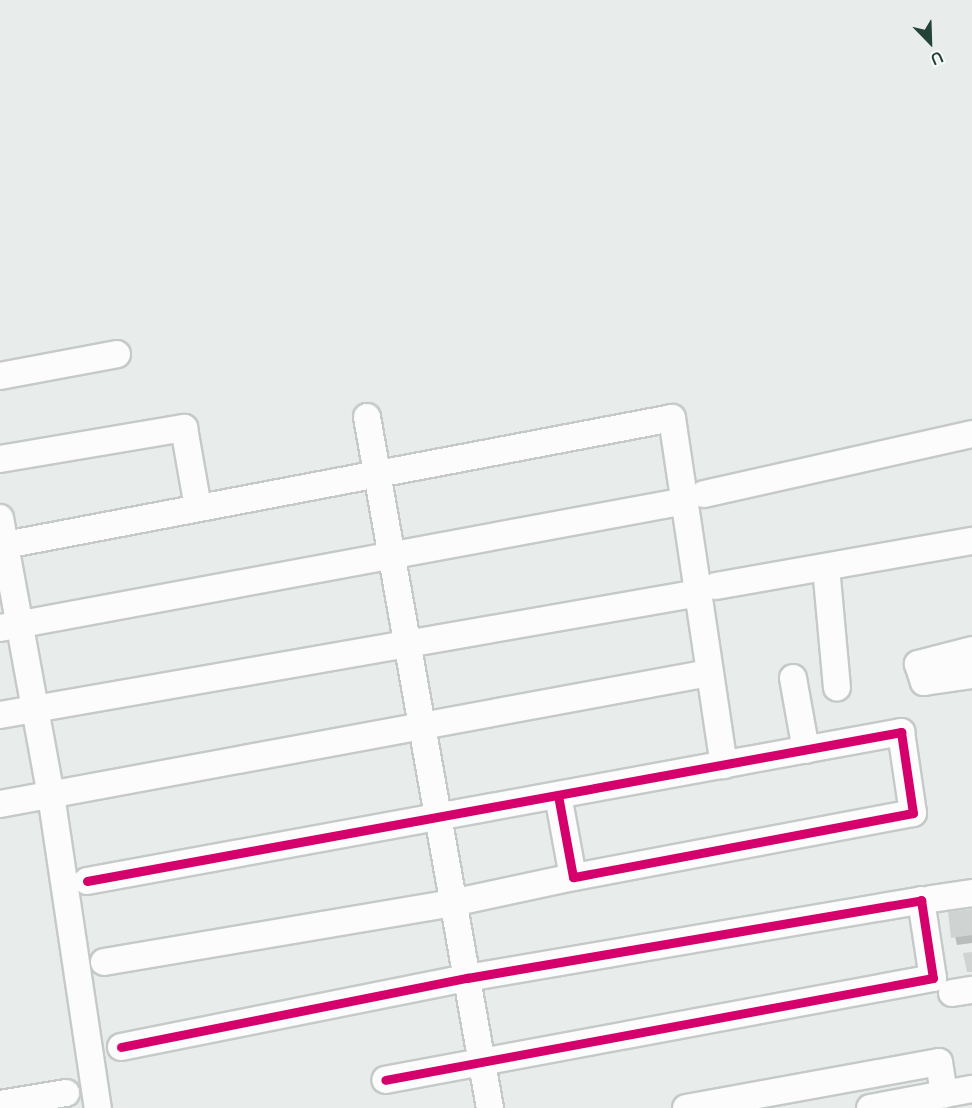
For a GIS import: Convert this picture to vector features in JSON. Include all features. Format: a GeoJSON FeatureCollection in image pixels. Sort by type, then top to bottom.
{"type":"FeatureCollection","features":[{"type":"Feature","properties":{"kind":"street"},"geometry":{"type":"LineString","coordinates":[[0,376],[117,354]]}},
{"type":"Feature","properties":{"kind":"street"},"geometry":{"type":"LineString","coordinates":[[367,417],[405,642],[490,1108]]}},
{"type":"Feature","properties":{"kind":"street"},"geometry":{"type":"LineString","coordinates":[[2,546],[377,472],[672,418],[694,498],[707,590],[709,673],[724,765]]}},
{"type":"Feature","properties":{"kind":"street"},"geometry":{"type":"LineString","coordinates":[[0,459],[184,428],[198,507]]}},
{"type":"Feature","properties":{"kind":"street"},"geometry":{"type":"LineString","coordinates":[[10,626],[694,498],[972,434]]}},
{"type":"Feature","properties":{"kind":"street"},"geometry":{"type":"LineString","coordinates":[[0,518],[10,626],[34,710],[51,795],[98,1108]]}},
{"type":"Feature","properties":{"kind":"street"},"geometry":{"type":"LineString","coordinates":[[0,715],[972,541]]}},
{"type":"Feature","properties":{"kind":"street"},"geometry":{"type":"LineString","coordinates":[[826,567],[837,687]]}},
{"type":"Feature","properties":{"kind":"street"},"geometry":{"type":"LineString","coordinates":[[972,650],[918,664],[924,682],[972,675]]}},
{"type":"Feature","properties":{"kind":"street"},"geometry":{"type":"LineString","coordinates":[[0,804],[709,673]]}},
{"type":"Feature","properties":{"kind":"street"},"geometry":{"type":"LineString","coordinates":[[793,678],[806,750]]}},
{"type":"Feature","properties":{"kind":"street"},"geometry":{"type":"LineString","coordinates":[[87,881],[901,732],[914,813],[573,877],[452,903],[104,962]]}},
{"type":"Feature","properties":{"kind":"street"},"geometry":{"type":"LineString","coordinates":[[558,795],[573,877]]}},
{"type":"Feature","properties":{"kind":"street"},"geometry":{"type":"LineString","coordinates":[[931,899],[972,892]]}},
{"type":"Feature","properties":{"kind":"street"},"geometry":{"type":"LineString","coordinates":[[121,1047],[467,978],[921,900],[933,978],[385,1080]]}},
{"type":"Feature","properties":{"kind":"street"},"geometry":{"type":"LineString","coordinates":[[688,1108],[798,1098],[939,1062],[944,1095]]}},
{"type":"Feature","properties":{"kind":"street"},"geometry":{"type":"LineString","coordinates":[[870,1108],[972,1089]]}},
{"type":"Feature","properties":{"kind":"street"},"geometry":{"type":"LineString","coordinates":[[0,1102],[66,1093]]}},
{"type":"Feature","properties":{"kind":"building"},"geometry":{"type":"Polygon","coordinates":[[[972,909],[972,935],[951,938],[948,912],[972,909]]]}},
{"type":"Feature","properties":{"kind":"building"},"geometry":{"type":"Polygon","coordinates":[[[972,952],[972,972],[967,972],[963,953],[972,952]]]}},
{"type":"Feature","properties":{"kind":"cycle path"},"geometry":{"type":"LineString","coordinates":[[87,881],[901,732],[913,813],[573,877],[558,795]]}},
{"type":"Feature","properties":{"kind":"cycle path"},"geometry":{"type":"LineString","coordinates":[[121,1047],[467,978],[921,900],[933,978],[385,1080]]}}]}
